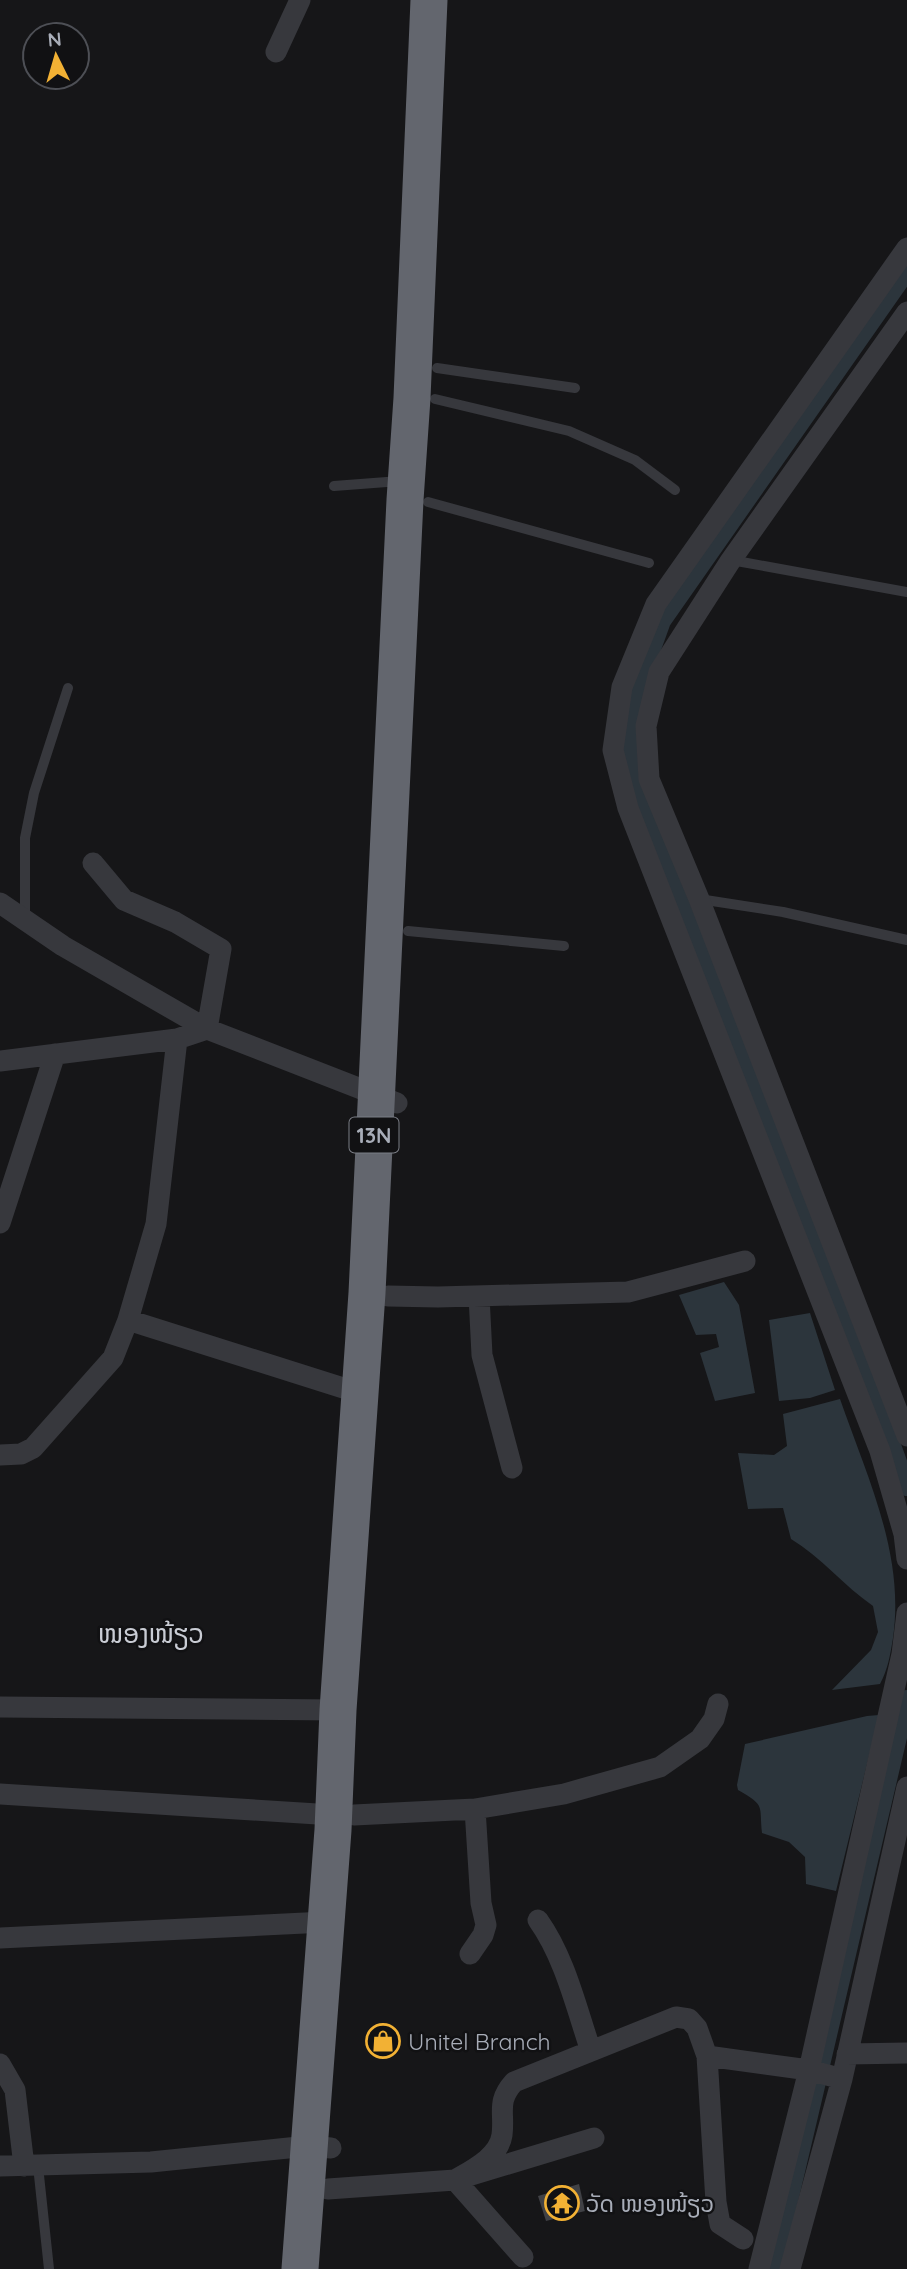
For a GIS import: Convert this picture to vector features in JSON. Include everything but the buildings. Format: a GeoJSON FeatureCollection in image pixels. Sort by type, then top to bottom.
{"type":"FeatureCollection","features":[{"type":"Feature","properties":{"kind":"highway","name":"13N"},"geometry":{"type":"LineString","coordinates":[[323,2269],[328,2189],[320,2147],[324,1922],[344,1815],[338,1710],[359,1393],[386,1099],[408,931],[417,491],[413,388],[429,0]]}},
{"type":"Feature","properties":{"kind":"highway","name":"13N"},"geometry":{"type":"LineString","coordinates":[[300,2269],[320,2147],[344,1815],[388,1296],[386,1099],[417,491],[436,384],[448,62],[453,0]]}},
{"type":"Feature","properties":{"kind":"street"},"geometry":{"type":"LineString","coordinates":[[276,52],[300,0]]}},
{"type":"Feature","properties":{"kind":"street"},"geometry":{"type":"LineString","coordinates":[[907,248],[656,604],[622,687],[613,750],[633,821],[880,1451],[904,1534],[907,1559]]}},
{"type":"Feature","properties":{"kind":"street"},"geometry":{"type":"LineString","coordinates":[[907,312],[731,560],[659,672],[646,726],[649,779],[699,899],[907,1436]]}},
{"type":"Feature","properties":{"kind":"street"},"geometry":{"type":"LineString","coordinates":[[93,863],[124,900],[175,922],[221,949],[207,1029]]}},
{"type":"Feature","properties":{"kind":"street"},"geometry":{"type":"LineString","coordinates":[[0,903],[63,946],[207,1029],[386,1099]]}},
{"type":"Feature","properties":{"kind":"street"},"geometry":{"type":"LineString","coordinates":[[0,1061],[177,1040],[207,1029]]}},
{"type":"Feature","properties":{"kind":"street"},"geometry":{"type":"LineString","coordinates":[[0,1455],[21,1454],[33,1448],[113,1359],[128,1320],[156,1224],[177,1040]]}},
{"type":"Feature","properties":{"kind":"street"},"geometry":{"type":"LineString","coordinates":[[0,1223],[55,1054]]}},
{"type":"Feature","properties":{"kind":"street"},"geometry":{"type":"LineString","coordinates":[[388,1296],[628,1292],[745,1261]]}},
{"type":"Feature","properties":{"kind":"street"},"geometry":{"type":"LineString","coordinates":[[479,1296],[482,1355],[512,1468]]}},
{"type":"Feature","properties":{"kind":"street"},"geometry":{"type":"LineString","coordinates":[[128,1320],[359,1393]]}},
{"type":"Feature","properties":{"kind":"street"},"geometry":{"type":"LineString","coordinates":[[790,2269],[902,1654],[907,1613]]}},
{"type":"Feature","properties":{"kind":"street"},"geometry":{"type":"LineString","coordinates":[[0,1794],[344,1815],[475,1809],[564,1794],[660,1768],[700,1739],[714,1719],[718,1704]]}},
{"type":"Feature","properties":{"kind":"street"},"geometry":{"type":"LineString","coordinates":[[0,1707],[338,1710]]}},
{"type":"Feature","properties":{"kind":"street"},"geometry":{"type":"LineString","coordinates":[[759,2269],[825,2074],[847,2054],[907,1787]]}},
{"type":"Feature","properties":{"kind":"street"},"geometry":{"type":"LineString","coordinates":[[470,1954],[483,1935],[486,1925],[481,1903],[475,1809]]}},
{"type":"Feature","properties":{"kind":"street"},"geometry":{"type":"LineString","coordinates":[[538,1920],[554,1947],[592,2051]]}},
{"type":"Feature","properties":{"kind":"street"},"geometry":{"type":"LineString","coordinates":[[0,1938],[324,1922]]}},
{"type":"Feature","properties":{"kind":"street"},"geometry":{"type":"LineString","coordinates":[[455,2180],[476,2168],[492,2154],[502,2137],[501,2113],[504,2094],[514,2082],[676,2017],[689,2019],[697,2028],[707,2056],[716,2203],[720,2224],[743,2239]]}},
{"type":"Feature","properties":{"kind":"street"},"geometry":{"type":"LineString","coordinates":[[847,2054],[907,2053]]}},
{"type":"Feature","properties":{"kind":"street"},"geometry":{"type":"LineString","coordinates":[[707,2056],[825,2074]]}},
{"type":"Feature","properties":{"kind":"street"},"geometry":{"type":"LineString","coordinates":[[0,2064],[15,2090],[31,2166]]}},
{"type":"Feature","properties":{"kind":"street"},"geometry":{"type":"LineString","coordinates":[[328,2189],[455,2180],[594,2138]]}},
{"type":"Feature","properties":{"kind":"street"},"geometry":{"type":"LineString","coordinates":[[0,2166],[151,2162],[320,2147]]}},
{"type":"Feature","properties":{"kind":"street"},"geometry":{"type":"LineString","coordinates":[[455,2180],[523,2257]]}},
{"type":"Feature","properties":{"kind":"lane"},"geometry":{"type":"LineString","coordinates":[[436,384],[575,388]]}},
{"type":"Feature","properties":{"kind":"lane"},"geometry":{"type":"LineString","coordinates":[[436,384],[569,431],[635,460],[675,490]]}},
{"type":"Feature","properties":{"kind":"lane"},"geometry":{"type":"LineString","coordinates":[[334,486],[417,491],[649,563]]}},
{"type":"Feature","properties":{"kind":"lane"},"geometry":{"type":"LineString","coordinates":[[731,560],[907,592]]}},
{"type":"Feature","properties":{"kind":"lane"},"geometry":{"type":"LineString","coordinates":[[25,920],[25,838],[34,793],[68,688]]}},
{"type":"Feature","properties":{"kind":"lane"},"geometry":{"type":"LineString","coordinates":[[699,899],[783,912],[907,940]]}},
{"type":"Feature","properties":{"kind":"lane"},"geometry":{"type":"LineString","coordinates":[[408,931],[564,946]]}},
{"type":"Feature","properties":{"kind":"lane"},"geometry":{"type":"LineString","coordinates":[[31,2166],[49,2269]]}},
{"type":"Feature","properties":{"kind":"shaded area"},"geometry":{"type":"Polygon","coordinates":[[[724,1282],[739,1305],[755,1393],[715,1401],[700,1353],[719,1347],[716,1334],[696,1335],[679,1295],[724,1282]]]}},
{"type":"Feature","properties":{"kind":"shaded area"},"geometry":{"type":"Polygon","coordinates":[[[810,1313],[835,1390],[810,1398],[779,1401],[769,1320],[810,1313]]]}},
{"type":"Feature","properties":{"kind":"shaded area"},"geometry":{"type":"Polygon","coordinates":[[[840,1399],[872,1487],[889,1546],[895,1607],[890,1657],[880,1684],[832,1690],[871,1650],[878,1632],[873,1606],[791,1539],[783,1508],[748,1509],[738,1453],[774,1455],[787,1446],[783,1414],[840,1399]]]}},
{"type":"Feature","properties":{"kind":"shaded area"},"geometry":{"type":"Polygon","coordinates":[[[879,1715],[836,1891],[806,1884],[805,1857],[789,1842],[762,1833],[757,1803],[738,1790],[745,1744],[879,1715]]]}},
{"type":"Feature","properties":{"kind":"waterway"},"geometry":{"type":"LineString","coordinates":[[907,271],[662,621],[639,685],[630,747],[646,818],[838,1295],[907,1487]]}},
{"type":"Feature","properties":{"kind":"waterway"},"geometry":{"type":"LineString","coordinates":[[773,2269],[907,1699]]}},
{"type":"Feature","properties":{"kind":"place","name":"Unitel Branch"},"geometry":{"type":"Point","coordinates":[383,2041]}},
{"type":"Feature","properties":{"kind":"place","name":"ວັດ ໜອງໜ້ຽວ"},"geometry":{"type":"Point","coordinates":[562,2203]}},
{"type":"Feature","properties":{"kind":"district","name":"ໜອງໜ້ຽວ"},"geometry":{"type":"Point","coordinates":[151,1633]}}]}
